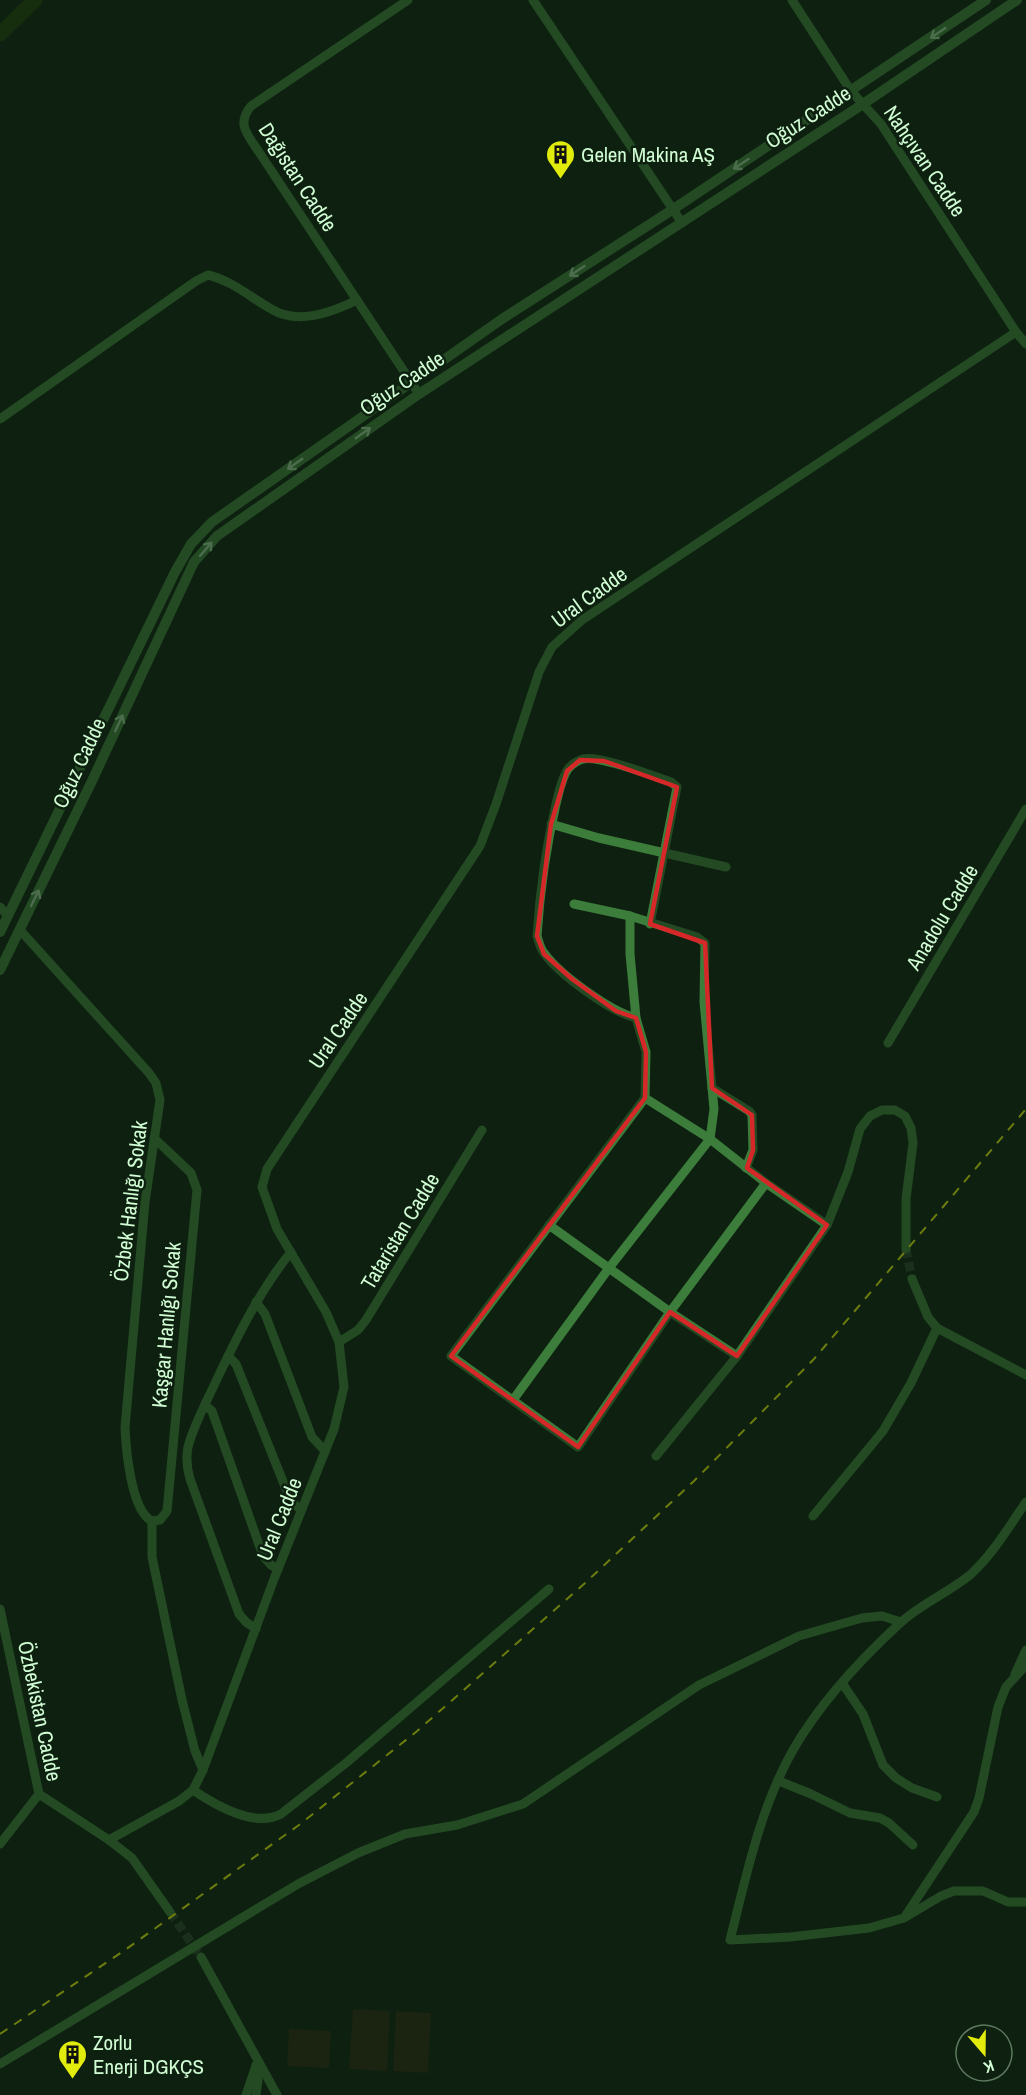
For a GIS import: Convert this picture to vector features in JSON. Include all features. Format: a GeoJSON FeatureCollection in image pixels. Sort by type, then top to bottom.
{"type":"FeatureCollection","features":[{"type":"Feature","properties":{"kind":"street","name":"Dağıstan Cadde"},"geometry":{"type":"LineString","coordinates":[[408,0],[251,106],[244,114],[243,123],[252,142],[419,394]]}},
{"type":"Feature","properties":{"kind":"street"},"geometry":{"type":"LineString","coordinates":[[533,0],[682,223]]}},
{"type":"Feature","properties":{"kind":"street","name":"Nahçıvan Cadde"},"geometry":{"type":"LineString","coordinates":[[792,0],[851,91],[881,124],[1026,344]]}},
{"type":"Feature","properties":{"kind":"street","name":"Oğuz Cadde"},"geometry":{"type":"LineString","coordinates":[[0,932],[175,572],[191,544],[212,522],[502,319],[672,210],[986,0]]}},
{"type":"Feature","properties":{"kind":"street","name":"Oğuz Cadde"},"geometry":{"type":"LineString","coordinates":[[0,970],[194,562],[217,536],[419,394],[863,104],[1017,0]]}},
{"type":"Feature","properties":{"kind":"street"},"geometry":{"type":"LineString","coordinates":[[0,419],[196,281],[208,275],[224,279],[274,311],[290,316],[323,313],[357,300]]}},
{"type":"Feature","properties":{"kind":"street","name":"Ural Cadde"},"geometry":{"type":"LineString","coordinates":[[109,1840],[179,1801],[193,1790],[203,1770],[278,1569],[334,1429],[344,1387],[339,1342],[326,1312],[277,1229],[262,1187],[267,1169],[480,846],[536,680],[552,647],[582,620],[1016,332]]}},
{"type":"Feature","properties":{"kind":"street"},"geometry":{"type":"LineString","coordinates":[[636,1018],[616,1011],[572,980],[553,963],[540,946],[537,936],[545,853],[562,782],[570,767],[585,759],[604,761],[676,785],[677,790],[650,924]]}},
{"type":"Feature","properties":{"kind":"street","name":"Anadolu Cadde"},"geometry":{"type":"LineString","coordinates":[[888,1043],[1026,809]]}},
{"type":"Feature","properties":{"kind":"street"},"geometry":{"type":"LineString","coordinates":[[551,824],[598,838],[726,867]]}},
{"type":"Feature","properties":{"kind":"street"},"geometry":{"type":"LineString","coordinates":[[513,1400],[609,1268],[710,1139],[714,1109],[704,1002],[705,943],[697,937],[630,916],[574,904]]}},
{"type":"Feature","properties":{"kind":"street"},"geometry":{"type":"LineString","coordinates":[[0,907],[20,930]]}},
{"type":"Feature","properties":{"kind":"street"},"geometry":{"type":"LineString","coordinates":[[630,916],[630,954],[636,1018],[646,1053],[645,1098],[451,1356],[578,1447],[670,1312],[766,1183]]}},
{"type":"Feature","properties":{"kind":"street","name":"Özbek Hanlığı Sokak"},"geometry":{"type":"LineString","coordinates":[[20,930],[153,1078],[158,1089],[160,1100],[146,1202],[125,1427],[127,1457],[134,1490],[144,1516],[152,1521]]}},
{"type":"Feature","properties":{"kind":"street"},"geometry":{"type":"LineString","coordinates":[[712,1088],[752,1115],[753,1150],[746,1168]]}},
{"type":"Feature","properties":{"kind":"street"},"geometry":{"type":"LineString","coordinates":[[645,1098],[710,1139],[766,1183],[827,1225]]}},
{"type":"Feature","properties":{"kind":"street"},"geometry":{"type":"LineString","coordinates":[[656,1456],[737,1356],[827,1225],[848,1172],[860,1129],[870,1116],[882,1110],[895,1110],[905,1116],[911,1128],[913,1143],[906,1199],[906,1249]]}},
{"type":"Feature","properties":{"kind":"street","name":"Tataristan Cadde"},"geometry":{"type":"LineString","coordinates":[[339,1342],[358,1330],[366,1320],[482,1130]]}},
{"type":"Feature","properties":{"kind":"street","name":"Kaşgar Hanlığı Sokak"},"geometry":{"type":"LineString","coordinates":[[152,1521],[160,1520],[167,1511],[197,1190],[191,1173],[154,1138]]}},
{"type":"Feature","properties":{"kind":"street"},"geometry":{"type":"LineString","coordinates":[[549,1225],[670,1312],[737,1356]]}},
{"type":"Feature","properties":{"kind":"street"},"geometry":{"type":"LineString","coordinates":[[255,1629],[239,1614],[188,1473],[188,1448],[205,1405],[256,1302],[272,1275],[291,1252]]}},
{"type":"Feature","properties":{"kind":"street"},"geometry":{"type":"LineString","coordinates":[[912,1279],[928,1317],[937,1328],[1026,1375]]}},
{"type":"Feature","properties":{"kind":"street"},"geometry":{"type":"LineString","coordinates":[[256,1302],[265,1314],[312,1437],[325,1451]]}},
{"type":"Feature","properties":{"kind":"street"},"geometry":{"type":"LineString","coordinates":[[813,1516],[883,1431],[911,1383],[937,1328]]}},
{"type":"Feature","properties":{"kind":"street"},"geometry":{"type":"LineString","coordinates":[[228,1356],[235,1362],[290,1499],[302,1509]]}},
{"type":"Feature","properties":{"kind":"street"},"geometry":{"type":"LineString","coordinates":[[205,1405],[212,1411],[261,1551],[268,1563],[278,1569]]}},
{"type":"Feature","properties":{"kind":"street"},"geometry":{"type":"LineString","coordinates":[[1026,1502],[1001,1538],[970,1574],[901,1622],[842,1683],[814,1717],[792,1751],[764,1816],[730,1940],[790,1937],[869,1928],[903,1918],[954,1891],[983,1891],[1008,1902],[1026,1902]]}},
{"type":"Feature","properties":{"kind":"street"},"geometry":{"type":"LineString","coordinates":[[152,1521],[152,1557],[195,1751],[203,1770]]}},
{"type":"Feature","properties":{"kind":"street"},"geometry":{"type":"LineString","coordinates":[[193,1790],[206,1799],[253,1819],[270,1819],[281,1814],[346,1763],[549,1589]]}},
{"type":"Feature","properties":{"kind":"street","name":"Özbekistan Cadde"},"geometry":{"type":"LineString","coordinates":[[0,1609],[39,1794],[0,1844]]}},
{"type":"Feature","properties":{"kind":"street"},"geometry":{"type":"LineString","coordinates":[[0,2064],[298,1884],[358,1853],[405,1834],[457,1825],[523,1804],[699,1685],[799,1636],[862,1618],[882,1616],[901,1622]]}},
{"type":"Feature","properties":{"kind":"street"},"geometry":{"type":"LineString","coordinates":[[1016,1676],[1016,1669],[1026,1650]]}},
{"type":"Feature","properties":{"kind":"street"},"geometry":{"type":"LineString","coordinates":[[903,1918],[974,1812],[998,1707],[1006,1687],[1026,1665]]}},
{"type":"Feature","properties":{"kind":"street"},"geometry":{"type":"LineString","coordinates":[[842,1683],[863,1714],[883,1765],[896,1778],[912,1788],[937,1797]]}},
{"type":"Feature","properties":{"kind":"street"},"geometry":{"type":"LineString","coordinates":[[779,1781],[850,1813],[880,1818],[890,1823],[913,1845]]}},
{"type":"Feature","properties":{"kind":"street"},"geometry":{"type":"LineString","coordinates":[[39,1794],[132,1858],[170,1912]]}},
{"type":"Feature","properties":{"kind":"street"},"geometry":{"type":"LineString","coordinates":[[201,1957],[255,2061],[277,2095]]}},
{"type":"Feature","properties":{"kind":"street"},"geometry":{"type":"LineString","coordinates":[[236,2095],[247,2091],[255,2061]]}},
{"type":"Feature","properties":{"kind":"street"},"geometry":{"type":"LineString","coordinates":[[255,2061],[258,2080],[256,2095]]}},
{"type":"Feature","properties":{"kind":"highlighted area"},"geometry":{"type":"Polygon","coordinates":[[[580,760],[604,761],[677,787],[650,924],[705,943],[712,1088],[752,1115],[753,1150],[747,1168],[827,1225],[737,1356],[670,1312],[578,1447],[451,1356],[645,1098],[646,1052],[636,1018],[616,1011],[572,979],[544,954],[537,936],[551,824],[567,771],[580,760]]]}},
{"type":"Feature","properties":{"kind":"shaded area"},"geometry":{"type":"Polygon","coordinates":[[[353,2009],[390,2011],[387,2071],[349,2069],[353,2009]]]}},
{"type":"Feature","properties":{"kind":"shaded area"},"geometry":{"type":"Polygon","coordinates":[[[396,2011],[431,2013],[428,2073],[393,2071],[396,2011]]]}},
{"type":"Feature","properties":{"kind":"shaded area"},"geometry":{"type":"Polygon","coordinates":[[[289,2029],[331,2031],[329,2068],[287,2066],[289,2029]]]}},
{"type":"Feature","properties":{"kind":"waterway"},"geometry":{"type":"LineString","coordinates":[[0,34],[35,0]]}},
{"type":"Feature","properties":{"kind":"tunnel"},"geometry":{"type":"LineString","coordinates":[[906,1249],[912,1279]]}},
{"type":"Feature","properties":{"kind":"tunnel"},"geometry":{"type":"LineString","coordinates":[[170,1912],[201,1957]]}},
{"type":"Feature","properties":{"kind":"railway"},"geometry":{"type":"LineString","coordinates":[[0,2034],[125,1950],[299,1825],[416,1732],[584,1584],[694,1481],[814,1359],[1026,1109]]}},
{"type":"Feature","properties":{"kind":"place","name":"Gelen Makina AŞ"},"geometry":{"type":"Point","coordinates":[560,180]}},
{"type":"Feature","properties":{"kind":"place","name":"Zorlu Enerji DGKÇS"},"geometry":{"type":"Point","coordinates":[72,2080]}}]}
